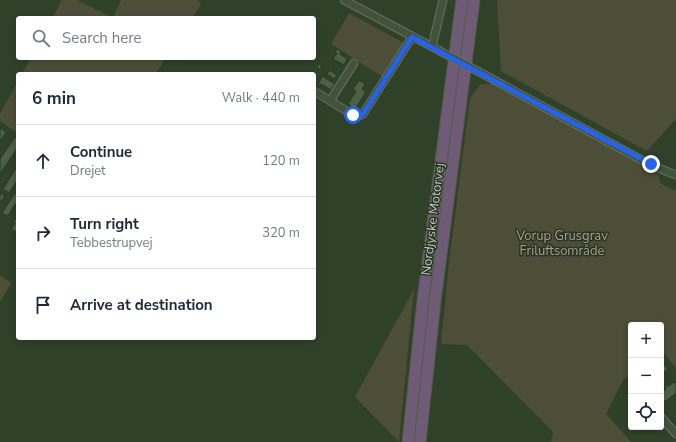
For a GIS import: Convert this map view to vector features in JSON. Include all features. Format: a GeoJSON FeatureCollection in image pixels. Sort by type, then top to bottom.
{"type":"FeatureCollection","features":[{"type":"Feature","properties":{"kind":"highway","name":"Nordjyske Motorvej"},"geometry":{"type":"LineString","coordinates":[[408,442],[423,300],[462,0]]}},
{"type":"Feature","properties":{"kind":"highway","name":"Nordjyske Motorvej"},"geometry":{"type":"LineString","coordinates":[[420,442],[435,301],[474,0]]}},
{"type":"Feature","properties":{"kind":"street"},"geometry":{"type":"LineString","coordinates":[[344,0],[651,164],[676,175]]}},
{"type":"Feature","properties":{"kind":"street"},"geometry":{"type":"LineString","coordinates":[[435,48],[443,0]]}},
{"type":"Feature","properties":{"kind":"street"},"geometry":{"type":"LineString","coordinates":[[316,92],[353,115],[358,116],[363,114],[412,37]]}},
{"type":"Feature","properties":{"kind":"street"},"geometry":{"type":"LineString","coordinates":[[330,101],[354,63]]}},
{"type":"Feature","properties":{"kind":"street"},"geometry":{"type":"LineString","coordinates":[[664,420],[676,434]]}},
{"type":"Feature","properties":{"kind":"green space"},"geometry":{"type":"Polygon","coordinates":[[[62,0],[77,0],[109,16],[53,16],[62,0]]]}},
{"type":"Feature","properties":{"kind":"green space"},"geometry":{"type":"Polygon","coordinates":[[[121,0],[198,0],[201,5],[193,16],[114,16],[121,0]]]}},
{"type":"Feature","properties":{"kind":"green space"},"geometry":{"type":"Polygon","coordinates":[[[497,0],[676,0],[676,119],[647,151],[501,71],[497,0]]]}},
{"type":"Feature","properties":{"kind":"green space"},"geometry":{"type":"Polygon","coordinates":[[[349,13],[404,43],[383,77],[331,44],[349,13]]]}},
{"type":"Feature","properties":{"kind":"green space"},"geometry":{"type":"Polygon","coordinates":[[[30,60],[165,60],[156,72],[23,72],[30,60]]]}},
{"type":"Feature","properties":{"kind":"green space","name":"Vorup Grusgrav Friluftsområde"},"geometry":{"type":"Polygon","coordinates":[[[481,84],[493,84],[643,163],[657,173],[661,184],[676,191],[676,368],[664,354],[664,322],[628,322],[628,376],[623,380],[606,414],[631,442],[551,442],[553,432],[467,345],[441,344],[449,263],[470,98],[481,84]]]}},
{"type":"Feature","properties":{"kind":"green space"},"geometry":{"type":"Polygon","coordinates":[[[16,85],[16,132],[0,121],[0,114],[16,85]]]}},
{"type":"Feature","properties":{"kind":"green space"},"geometry":{"type":"Polygon","coordinates":[[[0,275],[11,283],[0,302],[0,275]]]}},
{"type":"Feature","properties":{"kind":"green space"},"geometry":{"type":"Polygon","coordinates":[[[414,289],[399,442],[355,397],[414,289]]]}},
{"type":"Feature","properties":{"kind":"building"},"geometry":{"type":"Polygon","coordinates":[[[337,49],[341,51],[340,54],[347,59],[344,65],[333,59],[337,53],[335,52],[337,49]]]}},
{"type":"Feature","properties":{"kind":"building"},"geometry":{"type":"Polygon","coordinates":[[[319,64],[322,66],[319,69],[317,67],[319,64]]]}},
{"type":"Feature","properties":{"kind":"building"},"geometry":{"type":"Polygon","coordinates":[[[330,70],[337,75],[334,79],[327,74],[330,70]]]}},
{"type":"Feature","properties":{"kind":"building"},"geometry":{"type":"Polygon","coordinates":[[[322,76],[335,84],[331,90],[321,84],[320,86],[318,85],[322,76]]]}},
{"type":"Feature","properties":{"kind":"building"},"geometry":{"type":"Polygon","coordinates":[[[359,80],[365,84],[362,89],[366,92],[355,109],[348,104],[356,91],[353,89],[359,80]]]}},
{"type":"Feature","properties":{"kind":"building"},"geometry":{"type":"Polygon","coordinates":[[[0,128],[6,132],[0,142],[0,128]]]}},
{"type":"Feature","properties":{"kind":"building"},"geometry":{"type":"Polygon","coordinates":[[[16,138],[16,150],[0,174],[0,159],[16,138]]]}},
{"type":"Feature","properties":{"kind":"building"},"geometry":{"type":"Polygon","coordinates":[[[16,168],[16,182],[9,193],[3,189],[16,168]]]}},
{"type":"Feature","properties":{"kind":"building"},"geometry":{"type":"Polygon","coordinates":[[[0,193],[5,196],[0,203],[0,193]]]}},
{"type":"Feature","properties":{"kind":"building"},"geometry":{"type":"Polygon","coordinates":[[[15,193],[16,194],[16,205],[15,204],[8,216],[2,213],[15,193]]]}},
{"type":"Feature","properties":{"kind":"building"},"geometry":{"type":"Polygon","coordinates":[[[16,220],[16,232],[12,230],[16,220]]]}},
{"type":"Feature","properties":{"kind":"building"},"geometry":{"type":"Polygon","coordinates":[[[664,364],[668,369],[664,372],[664,364]]]}},
{"type":"Feature","properties":{"kind":"building"},"geometry":{"type":"Polygon","coordinates":[[[674,382],[676,384],[676,393],[665,402],[664,391],[666,389],[666,385],[669,386],[674,382]]]}},
{"type":"Feature","properties":{"kind":"route"},"geometry":{"type":"LineString","coordinates":[[353,115],[358,116],[363,114],[412,37],[651,164]]}}]}
